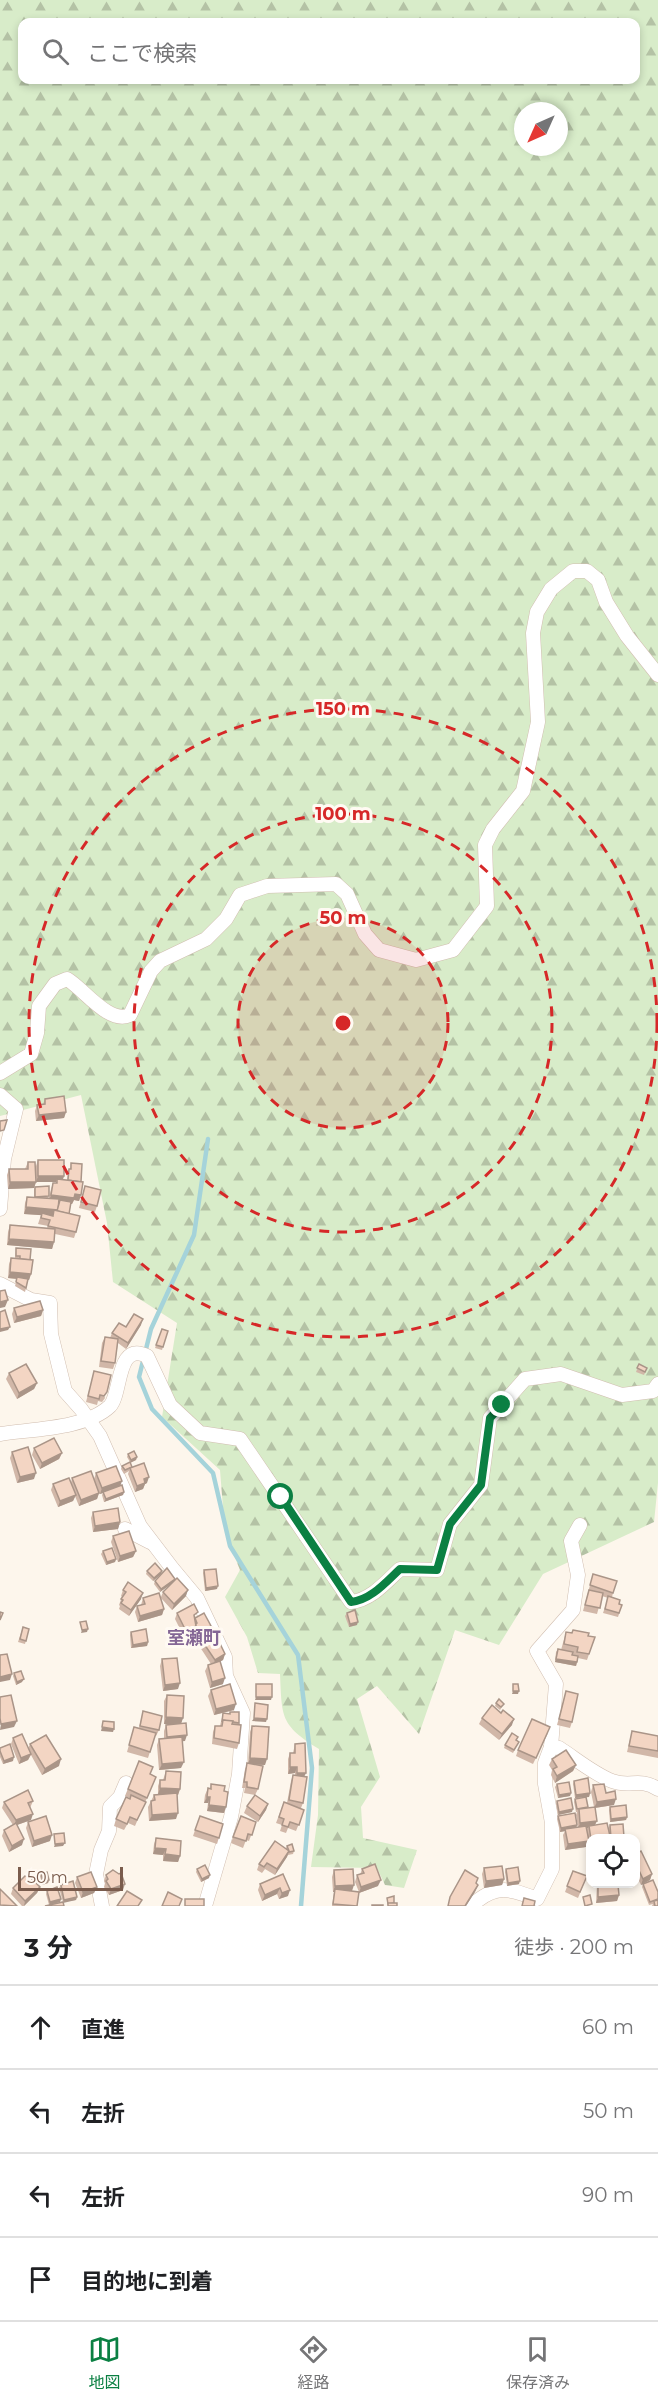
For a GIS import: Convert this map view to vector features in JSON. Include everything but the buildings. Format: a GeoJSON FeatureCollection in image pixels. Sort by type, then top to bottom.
{"type":"FeatureCollection","features":[{"type":"Feature","properties":{"kind":"street"},"geometry":{"type":"LineString","coordinates":[[0,1073],[31,1054],[37,1033],[39,1006],[55,984],[67,979],[99,1006],[118,1018],[130,1016],[151,971],[160,961],[206,939],[226,919],[240,895],[267,886],[336,884],[347,894],[365,934],[379,950],[416,960],[453,950],[486,906],[485,845],[493,829],[523,791],[538,722],[533,633],[537,612],[551,589],[573,571],[587,571],[598,579],[606,602],[627,636],[658,675]]}},
{"type":"Feature","properties":{"kind":"street"},"geometry":{"type":"LineString","coordinates":[[0,1095],[16,1109],[4,1159],[0,1209]]}},
{"type":"Feature","properties":{"kind":"street"},"geometry":{"type":"LineString","coordinates":[[0,1284],[32,1300],[50,1303],[51,1334],[65,1391],[100,1437],[140,1526],[197,1598],[225,1657],[226,1676],[243,1713],[239,1774],[231,1817],[205,1906]]}},
{"type":"Feature","properties":{"kind":"street"},"geometry":{"type":"LineString","coordinates":[[0,1434],[89,1421],[111,1405],[125,1360],[133,1354],[140,1353],[147,1356],[170,1405],[200,1433],[240,1439],[351,1602],[360,1601],[382,1587],[400,1569],[437,1570],[450,1524],[481,1485],[490,1418],[525,1380],[561,1374],[622,1395],[653,1391],[658,1384]]}},
{"type":"Feature","properties":{"kind":"street"},"geometry":{"type":"LineString","coordinates":[[471,1906],[483,1896],[511,1889],[537,1899],[552,1869],[552,1823],[545,1763],[551,1747],[556,1684],[537,1651],[573,1610],[578,1575],[571,1541],[580,1524]]}},
{"type":"Feature","properties":{"kind":"street"},"geometry":{"type":"LineString","coordinates":[[125,1529],[155,1544]]}},
{"type":"Feature","properties":{"kind":"street"},"geometry":{"type":"LineString","coordinates":[[551,1747],[559,1748],[611,1781],[624,1784],[647,1782],[658,1789]]}},
{"type":"Feature","properties":{"kind":"street"},"geometry":{"type":"LineString","coordinates":[[102,1906],[96,1874],[108,1832],[110,1807],[120,1797],[126,1783]]}},
{"type":"Feature","properties":{"kind":"green space"},"geometry":{"type":"Polygon","coordinates":[[[0,0],[658,0],[658,1483],[654,1522],[543,1574],[499,1645],[455,1630],[419,1734],[377,1686],[357,1699],[380,1777],[361,1807],[363,1838],[417,1850],[404,1888],[385,1885],[377,1868],[311,1867],[318,1815],[319,1749],[306,1741],[290,1726],[281,1700],[280,1674],[258,1673],[247,1637],[225,1597],[240,1570],[225,1533],[220,1470],[162,1417],[177,1323],[113,1282],[107,1223],[81,1095],[0,1116],[0,0]]]}},
{"type":"Feature","properties":{"kind":"waterway"},"geometry":{"type":"LineString","coordinates":[[208,1139],[194,1235],[151,1329],[139,1377],[152,1409],[213,1473],[230,1546],[298,1655],[312,1768],[301,1906]]}},
{"type":"Feature","properties":{"kind":"district","name":"室瀬町"},"geometry":{"type":"Point","coordinates":[194,1638]}},
{"type":"Feature","properties":{"kind":"route"},"geometry":{"type":"LineString","coordinates":[[281,1497],[351,1602],[360,1601],[382,1587],[400,1569],[437,1570],[450,1524],[481,1485],[490,1418],[502,1405]]}}]}
